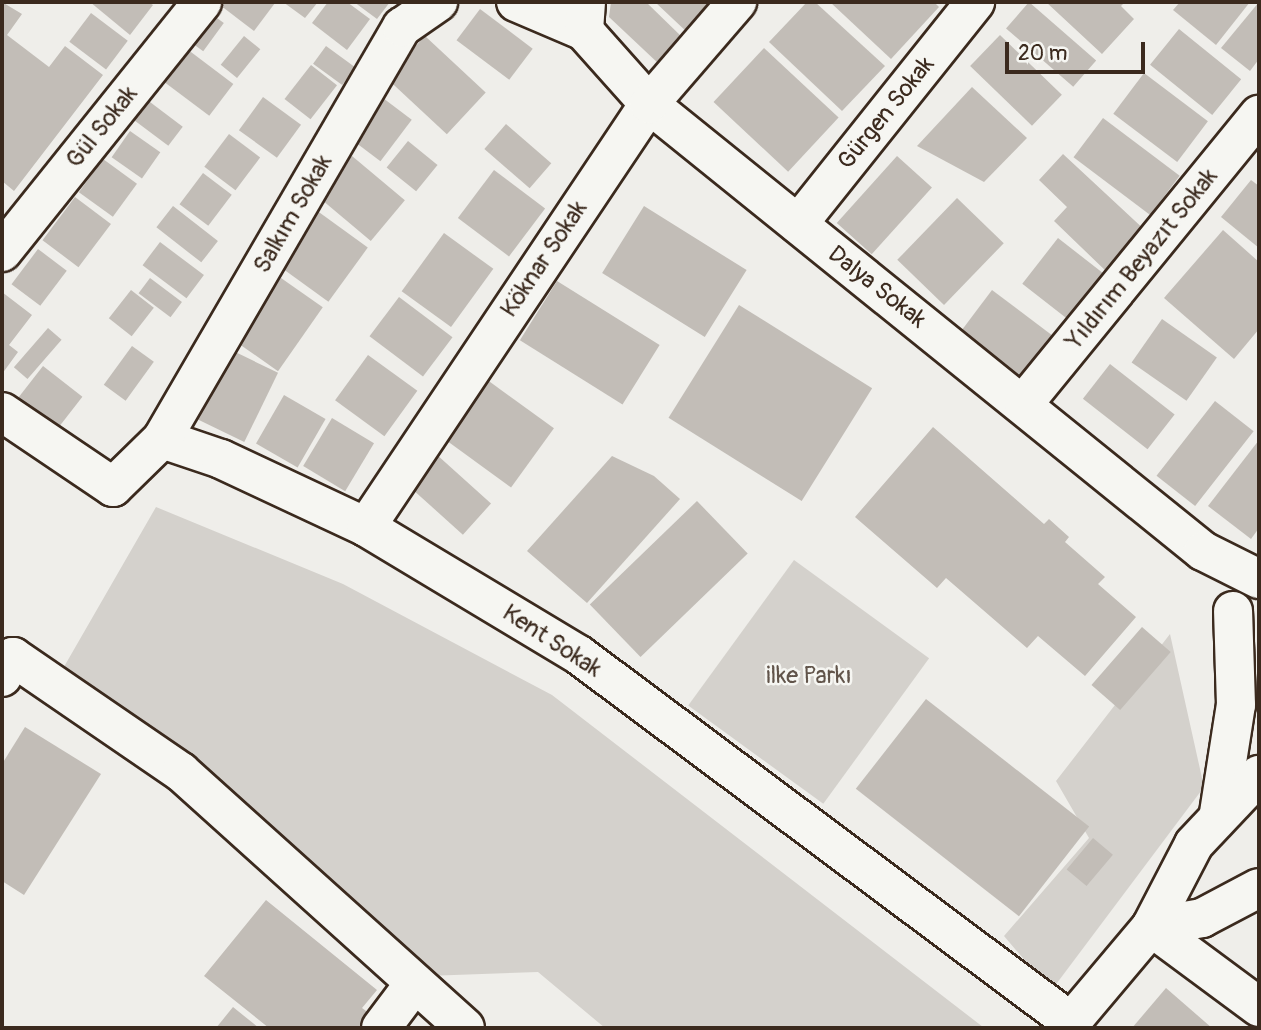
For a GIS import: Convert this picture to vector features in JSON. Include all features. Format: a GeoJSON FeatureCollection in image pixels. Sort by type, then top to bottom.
{"type":"FeatureCollection","features":[{"type":"Feature","properties":{"kind":"street","name":"Gül Sokak"},"geometry":{"type":"LineString","coordinates":[[5,242],[202,2]]}},
{"type":"Feature","properties":{"kind":"street","name":"Salkım Sokak"},"geometry":{"type":"LineString","coordinates":[[162,439],[402,27],[438,2]]}},
{"type":"Feature","properties":{"kind":"street"},"geometry":{"type":"LineString","coordinates":[[516,2],[585,16]]}},
{"type":"Feature","properties":{"kind":"street","name":"Köknar Sokak"},"geometry":{"type":"LineString","coordinates":[[366,527],[649,104],[737,2]]}},
{"type":"Feature","properties":{"kind":"street","name":"Gürgen Sokak"},"geometry":{"type":"LineString","coordinates":[[798,224],[975,2]]}},
{"type":"Feature","properties":{"kind":"street","name":"Dalya Sokak"},"geometry":{"type":"LineString","coordinates":[[585,16],[649,104],[1024,403],[1203,551],[1259,579]]}},
{"type":"Feature","properties":{"kind":"street","name":"Yıldırım Beyazıt Sokak"},"geometry":{"type":"LineString","coordinates":[[1024,403],[1259,114]]}},
{"type":"Feature","properties":{"kind":"street"},"geometry":{"type":"LineString","coordinates":[[2,412],[113,487],[162,439]]}},
{"type":"Feature","properties":{"kind":"street","name":"Kent Sokak"},"geometry":{"type":"LineString","coordinates":[[162,439],[221,458],[366,527],[579,655],[1068,1025]]}},
{"type":"Feature","properties":{"kind":"street","name":"Dalya Sokak"},"geometry":{"type":"LineString","coordinates":[[1203,551],[1233,611],[1259,643]]}},
{"type":"Feature","properties":{"kind":"street"},"geometry":{"type":"LineString","coordinates":[[1219,813],[1236,705],[1233,611]]}},
{"type":"Feature","properties":{"kind":"street"},"geometry":{"type":"LineString","coordinates":[[2,677],[13,657],[181,772],[414,985],[465,1028]]}},
{"type":"Feature","properties":{"kind":"street"},"geometry":{"type":"LineString","coordinates":[[1068,1025],[1151,927],[1173,880],[1219,813],[1259,775]]}},
{"type":"Feature","properties":{"kind":"street"},"geometry":{"type":"LineString","coordinates":[[1151,927],[1202,918],[1259,888]]}},
{"type":"Feature","properties":{"kind":"street"},"geometry":{"type":"LineString","coordinates":[[1151,927],[1259,1007]]}},
{"type":"Feature","properties":{"kind":"street"},"geometry":{"type":"LineString","coordinates":[[382,1028],[414,985]]}},
{"type":"Feature","properties":{"kind":"green space"},"geometry":{"type":"Polygon","coordinates":[[[156,507],[343,584],[552,695],[983,1027],[605,1028],[538,972],[426,976],[61,672],[156,507]]]}},
{"type":"Feature","properties":{"kind":"green space","name":"ilke Parkı"},"geometry":{"type":"Polygon","coordinates":[[[794,560],[929,658],[823,804],[688,706],[794,560]]]}},
{"type":"Feature","properties":{"kind":"green space"},"geometry":{"type":"Polygon","coordinates":[[[1170,634],[1204,787],[1051,991],[1004,936],[1089,838],[1056,781],[1170,634]]]}},
{"type":"Feature","properties":{"kind":"building"},"geometry":{"type":"Polygon","coordinates":[[[2,2],[22,14],[7,35],[49,67],[65,46],[103,75],[14,191],[2,181],[2,2]]]}},
{"type":"Feature","properties":{"kind":"building"},"geometry":{"type":"Polygon","coordinates":[[[90,2],[148,2],[153,5],[130,35],[90,2]]]}},
{"type":"Feature","properties":{"kind":"building"},"geometry":{"type":"Polygon","coordinates":[[[216,2],[274,2],[275,3],[254,31],[216,2]]]}},
{"type":"Feature","properties":{"kind":"building"},"geometry":{"type":"Polygon","coordinates":[[[283,2],[318,2],[305,18],[283,2]]]}},
{"type":"Feature","properties":{"kind":"building"},"geometry":{"type":"Polygon","coordinates":[[[328,2],[347,2],[370,19],[347,50],[312,23],[328,2]]]}},
{"type":"Feature","properties":{"kind":"building"},"geometry":{"type":"Polygon","coordinates":[[[354,2],[390,2],[377,19],[354,2]]]}},
{"type":"Feature","properties":{"kind":"building"},"geometry":{"type":"Polygon","coordinates":[[[611,2],[646,2],[684,39],[660,65],[609,17],[611,2]]]}},
{"type":"Feature","properties":{"kind":"building"},"geometry":{"type":"Polygon","coordinates":[[[655,2],[718,2],[689,34],[655,2]]]}},
{"type":"Feature","properties":{"kind":"building"},"geometry":{"type":"Polygon","coordinates":[[[807,2],[815,2],[885,66],[842,111],[769,42],[807,2]]]}},
{"type":"Feature","properties":{"kind":"building"},"geometry":{"type":"Polygon","coordinates":[[[830,2],[934,2],[939,7],[891,59],[830,2]]]}},
{"type":"Feature","properties":{"kind":"building"},"geometry":{"type":"Polygon","coordinates":[[[1029,2],[1096,60],[1073,87],[1006,28],[1029,2]]]}},
{"type":"Feature","properties":{"kind":"building"},"geometry":{"type":"Polygon","coordinates":[[[1046,2],[1125,2],[1121,6],[1134,19],[1102,54],[1046,2]]]}},
{"type":"Feature","properties":{"kind":"building"},"geometry":{"type":"Polygon","coordinates":[[[1180,2],[1250,2],[1216,45],[1173,10],[1180,2]]]}},
{"type":"Feature","properties":{"kind":"building"},"geometry":{"type":"Polygon","coordinates":[[[1259,2],[1259,59],[1250,71],[1221,48],[1259,2]]]}},
{"type":"Feature","properties":{"kind":"building"},"geometry":{"type":"Polygon","coordinates":[[[480,9],[533,49],[509,80],[457,40],[480,9]]]}},
{"type":"Feature","properties":{"kind":"building"},"geometry":{"type":"Polygon","coordinates":[[[206,10],[224,23],[203,51],[185,38],[206,10]]]}},
{"type":"Feature","properties":{"kind":"building"},"geometry":{"type":"Polygon","coordinates":[[[91,13],[128,41],[106,69],[69,42],[91,13]]]}},
{"type":"Feature","properties":{"kind":"building"},"geometry":{"type":"Polygon","coordinates":[[[1179,29],[1241,79],[1212,115],[1150,65],[1179,29]]]}},
{"type":"Feature","properties":{"kind":"building"},"geometry":{"type":"Polygon","coordinates":[[[1000,35],[1062,95],[1032,126],[970,66],[1000,35]]]}},
{"type":"Feature","properties":{"kind":"building"},"geometry":{"type":"Polygon","coordinates":[[[244,36],[260,49],[237,78],[221,65],[244,36]]]}},
{"type":"Feature","properties":{"kind":"building"},"geometry":{"type":"Polygon","coordinates":[[[425,36],[486,93],[447,134],[386,78],[425,36]]]}},
{"type":"Feature","properties":{"kind":"building"},"geometry":{"type":"Polygon","coordinates":[[[183,46],[233,84],[209,116],[159,78],[183,46]]]}},
{"type":"Feature","properties":{"kind":"building"},"geometry":{"type":"Polygon","coordinates":[[[326,46],[355,67],[342,85],[313,64],[326,46]]]}},
{"type":"Feature","properties":{"kind":"building"},"geometry":{"type":"Polygon","coordinates":[[[764,48],[839,118],[788,172],[714,102],[764,48]]]}},
{"type":"Feature","properties":{"kind":"building"},"geometry":{"type":"Polygon","coordinates":[[[311,65],[337,85],[311,119],[285,99],[311,65]]]}},
{"type":"Feature","properties":{"kind":"building"},"geometry":{"type":"Polygon","coordinates":[[[1144,73],[1208,121],[1177,162],[1113,114],[1144,73]]]}},
{"type":"Feature","properties":{"kind":"building"},"geometry":{"type":"Polygon","coordinates":[[[972,87],[1027,138],[984,182],[917,146],[972,87]]]}},
{"type":"Feature","properties":{"kind":"building"},"geometry":{"type":"Polygon","coordinates":[[[379,95],[412,120],[380,161],[348,137],[379,95]]]}},
{"type":"Feature","properties":{"kind":"building"},"geometry":{"type":"Polygon","coordinates":[[[263,97],[301,125],[277,158],[239,130],[263,97]]]}},
{"type":"Feature","properties":{"kind":"building"},"geometry":{"type":"Polygon","coordinates":[[[146,99],[183,127],[168,146],[132,118],[146,99]]]}},
{"type":"Feature","properties":{"kind":"building"},"geometry":{"type":"Polygon","coordinates":[[[1103,118],[1180,176],[1150,215],[1074,157],[1103,118]]]}},
{"type":"Feature","properties":{"kind":"building"},"geometry":{"type":"Polygon","coordinates":[[[506,124],[551,163],[530,188],[484,149],[506,124]]]}},
{"type":"Feature","properties":{"kind":"building"},"geometry":{"type":"Polygon","coordinates":[[[130,131],[160,152],[142,178],[112,157],[130,131]]]}},
{"type":"Feature","properties":{"kind":"building"},"geometry":{"type":"Polygon","coordinates":[[[229,134],[260,157],[235,190],[204,167],[229,134]]]}},
{"type":"Feature","properties":{"kind":"building"},"geometry":{"type":"Polygon","coordinates":[[[408,141],[438,165],[416,191],[387,167],[408,141]]]}},
{"type":"Feature","properties":{"kind":"building"},"geometry":{"type":"Polygon","coordinates":[[[1063,154],[1148,233],[1109,274],[1054,221],[1067,207],[1039,180],[1063,154]]]}},
{"type":"Feature","properties":{"kind":"building"},"geometry":{"type":"Polygon","coordinates":[[[352,156],[405,200],[371,241],[318,197],[352,156]]]}},
{"type":"Feature","properties":{"kind":"building"},"geometry":{"type":"Polygon","coordinates":[[[897,156],[932,187],[872,254],[837,223],[897,156]]]}},
{"type":"Feature","properties":{"kind":"building"},"geometry":{"type":"Polygon","coordinates":[[[103,159],[137,184],[113,217],[79,192],[103,159]]]}},
{"type":"Feature","properties":{"kind":"building"},"geometry":{"type":"Polygon","coordinates":[[[494,170],[545,209],[509,256],[458,218],[494,170]]]}},
{"type":"Feature","properties":{"kind":"building"},"geometry":{"type":"Polygon","coordinates":[[[203,173],[232,195],[208,226],[180,204],[203,173]]]}},
{"type":"Feature","properties":{"kind":"building"},"geometry":{"type":"Polygon","coordinates":[[[1251,180],[1259,186],[1259,248],[1221,217],[1251,180]]]}},
{"type":"Feature","properties":{"kind":"building"},"geometry":{"type":"Polygon","coordinates":[[[75,197],[111,224],[78,267],[43,240],[75,197]]]}},
{"type":"Feature","properties":{"kind":"building"},"geometry":{"type":"Polygon","coordinates":[[[957,198],[1004,243],[944,305],[897,260],[957,198]]]}},
{"type":"Feature","properties":{"kind":"building"},"geometry":{"type":"Polygon","coordinates":[[[173,206],[218,241],[201,262],[156,227],[173,206]]]}},
{"type":"Feature","properties":{"kind":"building"},"geometry":{"type":"Polygon","coordinates":[[[644,206],[747,270],[705,337],[602,273],[644,206]]]}},
{"type":"Feature","properties":{"kind":"building"},"geometry":{"type":"Polygon","coordinates":[[[316,210],[368,248],[328,302],[277,264],[316,210]]]}},
{"type":"Feature","properties":{"kind":"building"},"geometry":{"type":"Polygon","coordinates":[[[1223,230],[1259,262],[1259,329],[1234,359],[1164,298],[1223,230]]]}},
{"type":"Feature","properties":{"kind":"building"},"geometry":{"type":"Polygon","coordinates":[[[444,233],[493,269],[451,327],[402,291],[444,233]]]}},
{"type":"Feature","properties":{"kind":"building"},"geometry":{"type":"Polygon","coordinates":[[[1058,238],[1113,281],[1077,327],[1022,284],[1058,238]]]}},
{"type":"Feature","properties":{"kind":"building"},"geometry":{"type":"Polygon","coordinates":[[[160,242],[204,275],[186,298],[143,265],[160,242]]]}},
{"type":"Feature","properties":{"kind":"building"},"geometry":{"type":"Polygon","coordinates":[[[38,249],[67,271],[40,306],[12,284],[38,249]]]}},
{"type":"Feature","properties":{"kind":"building"},"geometry":{"type":"Polygon","coordinates":[[[150,278],[182,302],[171,317],[139,293],[150,278]]]}},
{"type":"Feature","properties":{"kind":"building"},"geometry":{"type":"Polygon","coordinates":[[[281,278],[323,307],[278,371],[236,342],[281,278]]]}},
{"type":"Feature","properties":{"kind":"building"},"geometry":{"type":"Polygon","coordinates":[[[557,281],[660,345],[623,404],[520,340],[557,281]]]}},
{"type":"Feature","properties":{"kind":"building"},"geometry":{"type":"Polygon","coordinates":[[[131,290],[154,308],[132,336],[109,318],[131,290]]]}},
{"type":"Feature","properties":{"kind":"building"},"geometry":{"type":"Polygon","coordinates":[[[992,290],[1062,343],[1029,387],[959,334],[992,290]]]}},
{"type":"Feature","properties":{"kind":"building"},"geometry":{"type":"Polygon","coordinates":[[[2,292],[32,315],[9,345],[18,352],[2,374],[2,292]]]}},
{"type":"Feature","properties":{"kind":"building"},"geometry":{"type":"Polygon","coordinates":[[[399,297],[453,337],[423,376],[370,336],[399,297]]]}},
{"type":"Feature","properties":{"kind":"building"},"geometry":{"type":"Polygon","coordinates":[[[739,305],[872,388],[802,501],[669,418],[739,305]]]}},
{"type":"Feature","properties":{"kind":"building"},"geometry":{"type":"Polygon","coordinates":[[[1162,319],[1217,357],[1186,401],[1132,362],[1162,319]]]}},
{"type":"Feature","properties":{"kind":"building"},"geometry":{"type":"Polygon","coordinates":[[[48,328],[62,340],[27,379],[14,367],[48,328]]]}},
{"type":"Feature","properties":{"kind":"building"},"geometry":{"type":"Polygon","coordinates":[[[132,346],[154,362],[126,401],[104,385],[132,346]]]}},
{"type":"Feature","properties":{"kind":"building"},"geometry":{"type":"Polygon","coordinates":[[[225,347],[278,373],[244,442],[191,416],[225,347]]]}},
{"type":"Feature","properties":{"kind":"building"},"geometry":{"type":"Polygon","coordinates":[[[368,355],[417,391],[384,436],[335,400],[368,355]]]}},
{"type":"Feature","properties":{"kind":"building"},"geometry":{"type":"Polygon","coordinates":[[[1110,364],[1175,414],[1148,449],[1083,399],[1110,364]]]}},
{"type":"Feature","properties":{"kind":"building"},"geometry":{"type":"Polygon","coordinates":[[[43,366],[82,397],[56,431],[17,400],[43,366]]]}},
{"type":"Feature","properties":{"kind":"building"},"geometry":{"type":"Polygon","coordinates":[[[486,379],[554,428],[511,487],[443,438],[486,379]]]}},
{"type":"Feature","properties":{"kind":"building"},"geometry":{"type":"Polygon","coordinates":[[[284,395],[326,419],[298,467],[256,443],[284,395]]]}},
{"type":"Feature","properties":{"kind":"building"},"geometry":{"type":"Polygon","coordinates":[[[1215,401],[1254,431],[1195,506],[1157,476],[1215,401]]]}},
{"type":"Feature","properties":{"kind":"building"},"geometry":{"type":"Polygon","coordinates":[[[332,418],[374,443],[345,491],[303,466],[332,418]]]}},
{"type":"Feature","properties":{"kind":"building"},"geometry":{"type":"Polygon","coordinates":[[[933,427],[1044,524],[1049,519],[1069,537],[1065,542],[1105,577],[1098,584],[1136,617],[1085,676],[1038,636],[1027,648],[946,578],[937,588],[855,517],[933,427]]]}},
{"type":"Feature","properties":{"kind":"building"},"geometry":{"type":"Polygon","coordinates":[[[1259,440],[1259,528],[1251,539],[1208,506],[1259,440]]]}},
{"type":"Feature","properties":{"kind":"building"},"geometry":{"type":"Polygon","coordinates":[[[436,454],[491,504],[463,535],[408,485],[436,454]]]}},
{"type":"Feature","properties":{"kind":"building"},"geometry":{"type":"Polygon","coordinates":[[[612,456],[654,476],[680,499],[587,603],[527,551],[612,456]]]}},
{"type":"Feature","properties":{"kind":"building"},"geometry":{"type":"Polygon","coordinates":[[[697,501],[748,554],[641,657],[590,605],[697,501]]]}},
{"type":"Feature","properties":{"kind":"building"},"geometry":{"type":"Polygon","coordinates":[[[1142,627],[1171,652],[1120,710],[1091,685],[1142,627]]]}},
{"type":"Feature","properties":{"kind":"building"},"geometry":{"type":"Polygon","coordinates":[[[926,699],[1089,826],[1019,916],[856,789],[926,699]]]}},
{"type":"Feature","properties":{"kind":"building"},"geometry":{"type":"Polygon","coordinates":[[[25,727],[101,774],[24,895],[2,881],[2,764],[25,727]]]}},
{"type":"Feature","properties":{"kind":"building"},"geometry":{"type":"Polygon","coordinates":[[[1093,838],[1113,855],[1087,886],[1067,869],[1093,838]]]}},
{"type":"Feature","properties":{"kind":"building"},"geometry":{"type":"Polygon","coordinates":[[[266,900],[377,990],[362,1008],[373,1016],[363,1028],[269,1028],[204,976],[266,900]]]}},
{"type":"Feature","properties":{"kind":"building"},"geometry":{"type":"Polygon","coordinates":[[[1166,988],[1212,1028],[1132,1028],[1166,988]]]}},
{"type":"Feature","properties":{"kind":"building"},"geometry":{"type":"Polygon","coordinates":[[[233,1007],[259,1028],[216,1028],[233,1007]]]}}]}
